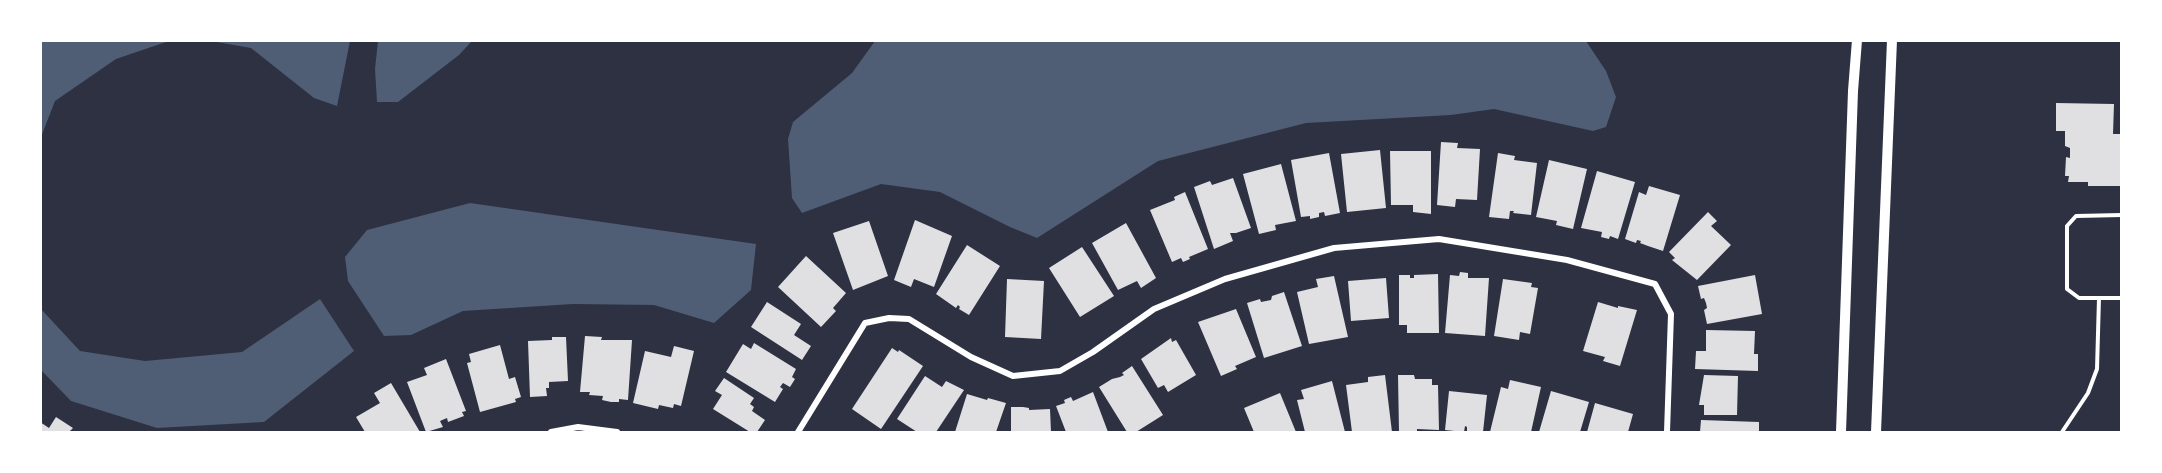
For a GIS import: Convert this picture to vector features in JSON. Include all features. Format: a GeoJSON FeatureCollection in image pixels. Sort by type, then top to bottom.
{"type":"FeatureCollection","features":[{"type":"Feature","properties":{"kind":"main road"},"geometry":{"type":"LineString","coordinates":[[1842,432],[1853,91],[1857,40]]}},
{"type":"Feature","properties":{"kind":"main road"},"geometry":{"type":"LineString","coordinates":[[1876,432],[1892,40]]}},
{"type":"Feature","properties":{"kind":"street"},"geometry":{"type":"LineString","coordinates":[[798,432],[865,323],[889,318],[909,319],[971,357],[1013,376],[1060,371],[1093,352],[1155,309],[1225,279],[1334,248],[1439,239],[1567,260],[1655,284],[1671,314],[1667,432]]}},
{"type":"Feature","properties":{"kind":"street"},"geometry":{"type":"LineString","coordinates":[[551,432],[578,427],[617,432]]}},
{"type":"Feature","properties":{"kind":"lane"},"geometry":{"type":"LineString","coordinates":[[2121,216],[2076,216],[2067,226],[2067,289],[2079,298],[2121,298]]}},
{"type":"Feature","properties":{"kind":"lane"},"geometry":{"type":"LineString","coordinates":[[2062,432],[2088,393],[2097,369],[2099,298]]}},
{"type":"Feature","properties":{"kind":"water"},"geometry":{"type":"Polygon","coordinates":[[[41,40],[169,41],[116,59],[55,101],[41,137],[41,40]]]}},
{"type":"Feature","properties":{"kind":"water"},"geometry":{"type":"Polygon","coordinates":[[[378,40],[472,41],[459,55],[398,102],[377,102],[375,69],[378,40]]]}},
{"type":"Feature","properties":{"kind":"water"},"geometry":{"type":"Polygon","coordinates":[[[211,41],[350,41],[337,106],[314,98],[251,48],[211,41]]]}},
{"type":"Feature","properties":{"kind":"water"},"geometry":{"type":"Polygon","coordinates":[[[875,41],[1586,41],[1606,71],[1616,97],[1606,127],[1593,131],[1494,109],[1451,115],[1306,123],[1158,161],[1037,238],[940,192],[881,184],[802,213],[792,198],[788,139],[793,122],[852,73],[875,41]]]}},
{"type":"Feature","properties":{"kind":"water"},"geometry":{"type":"Polygon","coordinates":[[[470,203],[756,244],[751,290],[714,323],[654,305],[573,304],[463,311],[411,335],[384,336],[348,281],[345,257],[367,230],[470,203]]]}},
{"type":"Feature","properties":{"kind":"water"},"geometry":{"type":"Polygon","coordinates":[[[320,299],[354,351],[264,422],[157,428],[71,401],[41,370],[41,309],[80,351],[145,361],[242,352],[320,299]]]}},
{"type":"Feature","properties":{"kind":"building"},"geometry":{"type":"Polygon","coordinates":[[[2056,103],[2114,104],[2113,134],[2122,134],[2122,186],[2088,186],[2088,182],[2068,182],[2069,176],[2065,176],[2066,157],[2070,158],[2070,148],[2065,146],[2065,131],[2056,131],[2056,103]]]}},
{"type":"Feature","properties":{"kind":"building"},"geometry":{"type":"Polygon","coordinates":[[[1441,142],[1458,143],[1457,148],[1480,149],[1477,200],[1456,199],[1455,207],[1437,205],[1441,142]]]}},
{"type":"Feature","properties":{"kind":"building"},"geometry":{"type":"Polygon","coordinates":[[[1380,150],[1386,208],[1347,212],[1341,154],[1380,150]]]}},
{"type":"Feature","properties":{"kind":"building"},"geometry":{"type":"Polygon","coordinates":[[[1390,151],[1431,151],[1431,214],[1413,212],[1413,205],[1391,205],[1390,151]]]}},
{"type":"Feature","properties":{"kind":"building"},"geometry":{"type":"Polygon","coordinates":[[[1329,153],[1340,213],[1325,216],[1324,212],[1319,213],[1319,217],[1310,219],[1310,216],[1301,217],[1291,160],[1329,153]]]}},
{"type":"Feature","properties":{"kind":"building"},"geometry":{"type":"Polygon","coordinates":[[[1498,153],[1515,156],[1514,160],[1537,163],[1531,215],[1510,211],[1509,219],[1489,217],[1498,153]]]}},
{"type":"Feature","properties":{"kind":"building"},"geometry":{"type":"Polygon","coordinates":[[[1549,160],[1587,169],[1573,229],[1556,225],[1557,221],[1536,217],[1549,160]]]}},
{"type":"Feature","properties":{"kind":"building"},"geometry":{"type":"Polygon","coordinates":[[[1281,164],[1296,221],[1275,225],[1276,230],[1259,234],[1243,174],[1281,164]]]}},
{"type":"Feature","properties":{"kind":"building"},"geometry":{"type":"Polygon","coordinates":[[[1597,171],[1635,182],[1618,239],[1610,236],[1609,239],[1601,237],[1602,232],[1581,228],[1597,171]]]}},
{"type":"Feature","properties":{"kind":"building"},"geometry":{"type":"Polygon","coordinates":[[[1233,178],[1251,228],[1230,233],[1233,241],[1214,249],[1194,187],[1210,181],[1212,185],[1233,178]]]}},
{"type":"Feature","properties":{"kind":"building"},"geometry":{"type":"Polygon","coordinates":[[[1649,186],[1680,195],[1663,251],[1640,243],[1641,241],[1637,240],[1636,243],[1625,239],[1639,192],[1646,195],[1649,186]]]}},
{"type":"Feature","properties":{"kind":"building"},"geometry":{"type":"Polygon","coordinates":[[[1185,192],[1208,249],[1183,262],[1181,258],[1172,262],[1150,210],[1175,200],[1174,197],[1185,192]]]}},
{"type":"Feature","properties":{"kind":"building"},"geometry":{"type":"Polygon","coordinates":[[[1708,212],[1717,221],[1711,226],[1731,245],[1697,280],[1672,260],[1675,258],[1669,252],[1708,212]]]}},
{"type":"Feature","properties":{"kind":"building"},"geometry":{"type":"Polygon","coordinates":[[[915,220],[952,236],[934,287],[914,279],[911,287],[894,280],[915,220]]]}},
{"type":"Feature","properties":{"kind":"building"},"geometry":{"type":"Polygon","coordinates":[[[869,221],[888,276],[853,290],[833,233],[869,221]]]}},
{"type":"Feature","properties":{"kind":"building"},"geometry":{"type":"Polygon","coordinates":[[[1126,223],[1156,278],[1141,288],[1137,281],[1118,290],[1092,243],[1126,223]]]}},
{"type":"Feature","properties":{"kind":"building"},"geometry":{"type":"Polygon","coordinates":[[[967,245],[1000,266],[969,315],[959,309],[958,305],[956,308],[936,294],[967,245]]]}},
{"type":"Feature","properties":{"kind":"building"},"geometry":{"type":"Polygon","coordinates":[[[1082,247],[1114,296],[1080,317],[1049,268],[1082,247]]]}},
{"type":"Feature","properties":{"kind":"building"},"geometry":{"type":"Polygon","coordinates":[[[806,256],[846,293],[833,308],[836,311],[821,327],[778,287],[806,256]]]}},
{"type":"Feature","properties":{"kind":"building"},"geometry":{"type":"Polygon","coordinates":[[[1460,272],[1468,273],[1468,278],[1489,278],[1485,336],[1445,333],[1450,275],[1459,276],[1460,272]]]}},
{"type":"Feature","properties":{"kind":"building"},"geometry":{"type":"Polygon","coordinates":[[[1438,274],[1439,333],[1407,333],[1407,325],[1399,325],[1399,275],[1410,275],[1410,278],[1414,278],[1414,275],[1438,274]]]}},
{"type":"Feature","properties":{"kind":"building"},"geometry":{"type":"Polygon","coordinates":[[[1755,275],[1762,314],[1707,324],[1704,310],[1707,308],[1706,303],[1704,298],[1701,299],[1698,286],[1755,275]]]}},
{"type":"Feature","properties":{"kind":"building"},"geometry":{"type":"Polygon","coordinates":[[[1334,276],[1348,337],[1309,344],[1297,292],[1318,287],[1316,279],[1334,276]]]}},
{"type":"Feature","properties":{"kind":"building"},"geometry":{"type":"Polygon","coordinates":[[[1386,278],[1389,318],[1351,321],[1348,281],[1386,278]]]}},
{"type":"Feature","properties":{"kind":"building"},"geometry":{"type":"Polygon","coordinates":[[[1007,279],[1044,281],[1041,339],[1005,337],[1007,279]]]}},
{"type":"Feature","properties":{"kind":"building"},"geometry":{"type":"Polygon","coordinates":[[[1503,279],[1532,283],[1531,287],[1538,288],[1530,334],[1520,332],[1519,340],[1494,336],[1503,279]]]}},
{"type":"Feature","properties":{"kind":"building"},"geometry":{"type":"Polygon","coordinates":[[[1284,292],[1302,346],[1264,358],[1247,303],[1260,299],[1261,302],[1271,300],[1272,296],[1284,292]]]}},
{"type":"Feature","properties":{"kind":"building"},"geometry":{"type":"Polygon","coordinates":[[[767,302],[801,324],[794,335],[811,346],[802,360],[751,327],[767,302]]]}},
{"type":"Feature","properties":{"kind":"building"},"geometry":{"type":"Polygon","coordinates":[[[1598,302],[1618,308],[1618,306],[1637,310],[1620,366],[1603,361],[1605,357],[1583,351],[1598,302]]]}},
{"type":"Feature","properties":{"kind":"building"},"geometry":{"type":"Polygon","coordinates":[[[1236,309],[1256,357],[1235,366],[1237,369],[1221,376],[1198,322],[1236,309]]]}},
{"type":"Feature","properties":{"kind":"building"},"geometry":{"type":"Polygon","coordinates":[[[1706,330],[1755,331],[1754,354],[1758,354],[1758,371],[1695,369],[1696,351],[1706,351],[1706,330]]]}},
{"type":"Feature","properties":{"kind":"building"},"geometry":{"type":"Polygon","coordinates":[[[585,336],[602,337],[601,340],[632,340],[628,400],[619,399],[619,402],[611,402],[602,400],[603,396],[580,392],[585,336]]]}},
{"type":"Feature","properties":{"kind":"building"},"geometry":{"type":"Polygon","coordinates":[[[552,337],[566,337],[568,381],[549,382],[549,388],[546,388],[547,396],[530,397],[528,341],[552,340],[552,337]]]}},
{"type":"Feature","properties":{"kind":"building"},"geometry":{"type":"Polygon","coordinates":[[[1171,338],[1172,342],[1176,340],[1196,375],[1168,392],[1164,385],[1158,388],[1141,359],[1171,338]]]}},
{"type":"Feature","properties":{"kind":"building"},"geometry":{"type":"Polygon","coordinates":[[[754,343],[796,369],[792,377],[795,379],[790,387],[783,383],[780,387],[783,389],[775,402],[726,372],[743,344],[751,349],[754,343]]]}},
{"type":"Feature","properties":{"kind":"building"},"geometry":{"type":"Polygon","coordinates":[[[500,345],[509,379],[515,377],[521,397],[515,399],[516,402],[480,412],[467,363],[471,362],[469,354],[500,345]]]}},
{"type":"Feature","properties":{"kind":"building"},"geometry":{"type":"Polygon","coordinates":[[[674,346],[694,351],[681,406],[674,404],[673,408],[659,405],[658,409],[633,403],[645,351],[671,357],[674,346]]]}},
{"type":"Feature","properties":{"kind":"building"},"geometry":{"type":"Polygon","coordinates":[[[892,348],[923,366],[881,429],[852,409],[892,348]]]}},
{"type":"Feature","properties":{"kind":"building"},"geometry":{"type":"Polygon","coordinates":[[[446,359],[466,411],[462,412],[464,416],[448,422],[447,418],[440,421],[443,427],[426,432],[407,382],[427,375],[424,368],[446,359]]]}},
{"type":"Feature","properties":{"kind":"building"},"geometry":{"type":"Polygon","coordinates":[[[1132,366],[1163,415],[1136,432],[1127,432],[1099,387],[1124,375],[1122,373],[1132,366]]]}},
{"type":"Feature","properties":{"kind":"building"},"geometry":{"type":"Polygon","coordinates":[[[1385,375],[1392,432],[1352,432],[1346,385],[1368,382],[1368,377],[1385,375]]]}},
{"type":"Feature","properties":{"kind":"building"},"geometry":{"type":"Polygon","coordinates":[[[1398,375],[1414,375],[1415,379],[1432,379],[1432,385],[1438,385],[1439,430],[1417,429],[1417,432],[1399,432],[1398,375]]]}},
{"type":"Feature","properties":{"kind":"building"},"geometry":{"type":"Polygon","coordinates":[[[1704,375],[1738,376],[1737,415],[1704,415],[1704,405],[1699,405],[1704,375]]]}},
{"type":"Feature","properties":{"kind":"building"},"geometry":{"type":"Polygon","coordinates":[[[925,376],[942,387],[946,381],[964,390],[936,432],[917,432],[897,419],[925,376]]]}},
{"type":"Feature","properties":{"kind":"building"},"geometry":{"type":"Polygon","coordinates":[[[724,378],[754,398],[750,404],[754,407],[752,411],[765,420],[757,432],[750,432],[713,409],[722,395],[715,391],[724,378]]]}},
{"type":"Feature","properties":{"kind":"building"},"geometry":{"type":"Polygon","coordinates":[[[1510,380],[1541,387],[1531,432],[1490,432],[1501,387],[1508,389],[1510,380]]]}},
{"type":"Feature","properties":{"kind":"building"},"geometry":{"type":"Polygon","coordinates":[[[1332,381],[1345,432],[1305,432],[1297,400],[1304,399],[1301,390],[1332,381]]]}},
{"type":"Feature","properties":{"kind":"building"},"geometry":{"type":"Polygon","coordinates":[[[391,383],[420,432],[365,432],[356,417],[380,403],[374,393],[391,383]]]}},
{"type":"Feature","properties":{"kind":"building"},"geometry":{"type":"Polygon","coordinates":[[[1449,391],[1487,395],[1483,432],[1467,432],[1465,426],[1464,432],[1445,430],[1449,391]]]}},
{"type":"Feature","properties":{"kind":"building"},"geometry":{"type":"Polygon","coordinates":[[[1551,391],[1589,402],[1580,432],[1539,432],[1551,391]]]}},
{"type":"Feature","properties":{"kind":"building"},"geometry":{"type":"Polygon","coordinates":[[[1093,392],[1108,432],[1066,432],[1056,406],[1065,403],[1064,400],[1071,397],[1073,401],[1093,392]]]}},
{"type":"Feature","properties":{"kind":"building"},"geometry":{"type":"Polygon","coordinates":[[[1280,393],[1296,432],[1254,432],[1244,408],[1280,393]]]}},
{"type":"Feature","properties":{"kind":"building"},"geometry":{"type":"Polygon","coordinates":[[[967,394],[1006,403],[996,432],[955,432],[967,394]]]}},
{"type":"Feature","properties":{"kind":"building"},"geometry":{"type":"Polygon","coordinates":[[[1595,403],[1633,414],[1628,432],[1587,432],[1595,403]]]}},
{"type":"Feature","properties":{"kind":"building"},"geometry":{"type":"Polygon","coordinates":[[[1011,407],[1029,408],[1029,410],[1050,409],[1051,432],[1011,432],[1011,407]]]}},
{"type":"Feature","properties":{"kind":"building"},"geometry":{"type":"Polygon","coordinates":[[[56,417],[73,428],[69,432],[40,432],[40,422],[49,428],[56,417]]]}},
{"type":"Feature","properties":{"kind":"building"},"geometry":{"type":"Polygon","coordinates":[[[1701,420],[1759,422],[1759,432],[1700,432],[1701,420]]]}}]}
